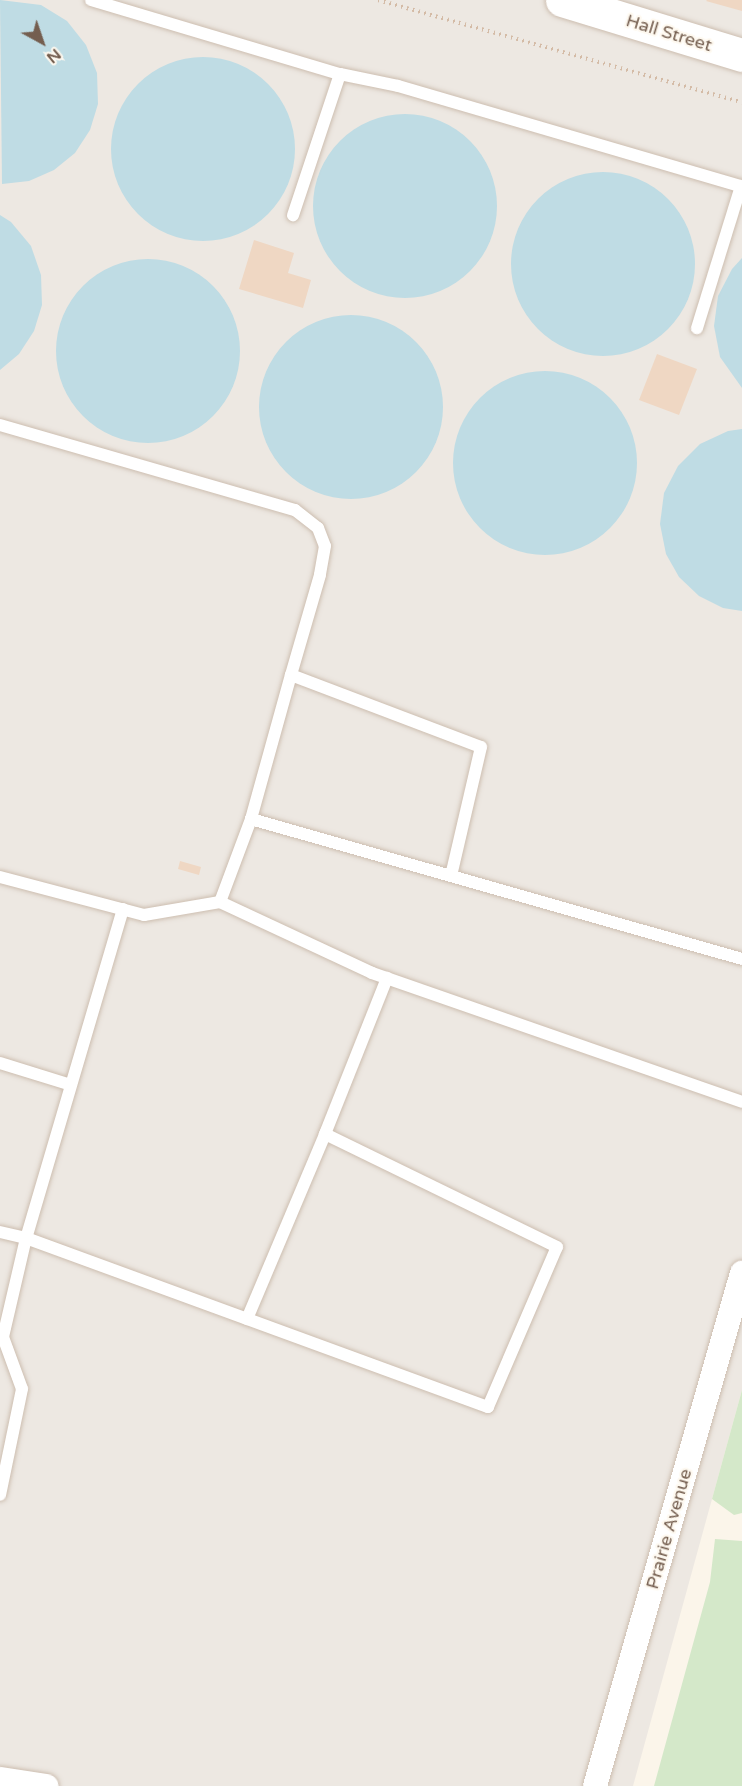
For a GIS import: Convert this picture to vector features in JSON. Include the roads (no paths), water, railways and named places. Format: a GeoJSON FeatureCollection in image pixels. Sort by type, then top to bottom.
{"type":"FeatureCollection","features":[{"type":"Feature","properties":{"kind":"main road","name":"Hall Street"},"geometry":{"type":"LineString","coordinates":[[562,0],[742,55]]}},
{"type":"Feature","properties":{"kind":"street","name":"Prairie Avenue"},"geometry":{"type":"LineString","coordinates":[[595,1786],[742,1273]]}},
{"type":"Feature","properties":{"kind":"street"},"geometry":{"type":"LineString","coordinates":[[0,1779],[46,1786]]}},
{"type":"Feature","properties":{"kind":"lane"},"geometry":{"type":"LineString","coordinates":[[91,0],[340,74],[398,86],[742,186],[697,328]]}},
{"type":"Feature","properties":{"kind":"lane"},"geometry":{"type":"LineString","coordinates":[[293,215],[340,74]]}},
{"type":"Feature","properties":{"kind":"lane"},"geometry":{"type":"LineString","coordinates":[[0,425],[295,510],[318,528],[325,546],[320,575],[251,819],[220,902]]}},
{"type":"Feature","properties":{"kind":"lane"},"geometry":{"type":"LineString","coordinates":[[291,675],[481,747],[451,876]]}},
{"type":"Feature","properties":{"kind":"lane"},"geometry":{"type":"LineString","coordinates":[[251,819],[742,959]]}},
{"type":"Feature","properties":{"kind":"lane"},"geometry":{"type":"LineString","coordinates":[[0,877],[144,915],[220,902],[387,978],[742,1102]]}},
{"type":"Feature","properties":{"kind":"lane"},"geometry":{"type":"LineString","coordinates":[[0,1495],[22,1389],[2,1337],[26,1238],[123,909]]}},
{"type":"Feature","properties":{"kind":"lane"},"geometry":{"type":"LineString","coordinates":[[248,1319],[387,978]]}},
{"type":"Feature","properties":{"kind":"lane"},"geometry":{"type":"LineString","coordinates":[[0,1063],[71,1085]]}},
{"type":"Feature","properties":{"kind":"lane"},"geometry":{"type":"LineString","coordinates":[[0,1232],[26,1238],[488,1407],[557,1247],[325,1134]]}},
{"type":"Feature","properties":{"kind":"water"},"geometry":{"type":"Polygon","coordinates":[[[0,0],[41,5],[67,21],[86,45],[97,73],[98,104],[90,130],[75,153],[54,170],[29,181],[2,184],[0,0]]]}},
{"type":"Feature","properties":{"kind":"water"},"geometry":{"type":"Polygon","coordinates":[[[203,57],[238,64],[254,72],[268,84],[280,98],[288,114],[295,149],[288,184],[280,200],[268,214],[254,226],[238,234],[203,241],[168,234],[152,226],[138,214],[126,200],[118,184],[111,149],[118,114],[126,98],[138,84],[152,72],[168,64],[203,57]]]}},
{"type":"Feature","properties":{"kind":"water"},"geometry":{"type":"Polygon","coordinates":[[[405,114],[440,121],[456,129],[470,141],[482,155],[490,171],[497,206],[490,241],[482,257],[470,271],[456,283],[440,291],[405,298],[370,291],[354,283],[340,271],[328,257],[320,241],[313,206],[320,171],[328,155],[340,141],[354,129],[370,121],[405,114]]]}},
{"type":"Feature","properties":{"kind":"water"},"geometry":{"type":"Polygon","coordinates":[[[603,172],[621,173],[638,179],[654,187],[668,199],[680,213],[688,229],[694,246],[694,282],[688,299],[680,315],[668,329],[654,341],[638,349],[621,355],[603,356],[585,355],[568,349],[552,341],[538,329],[526,315],[518,299],[512,282],[511,264],[512,246],[518,229],[526,213],[538,199],[552,187],[568,179],[585,173],[603,172]]]}},
{"type":"Feature","properties":{"kind":"water"},"geometry":{"type":"Polygon","coordinates":[[[0,215],[11,222],[31,246],[41,275],[42,305],[34,331],[19,354],[0,370],[0,215]]]}},
{"type":"Feature","properties":{"kind":"water"},"geometry":{"type":"Polygon","coordinates":[[[742,258],[742,388],[720,357],[714,326],[718,296],[732,269],[742,258]]]}},
{"type":"Feature","properties":{"kind":"water"},"geometry":{"type":"Polygon","coordinates":[[[148,259],[183,266],[199,274],[213,286],[225,300],[233,316],[240,351],[233,386],[225,402],[213,416],[199,428],[183,436],[148,443],[113,436],[97,428],[83,416],[71,402],[63,386],[56,351],[63,316],[71,300],[83,286],[97,274],[113,266],[148,259]]]}},
{"type":"Feature","properties":{"kind":"water"},"geometry":{"type":"Polygon","coordinates":[[[351,315],[386,322],[402,330],[416,342],[428,356],[436,372],[443,407],[436,442],[428,458],[416,472],[402,484],[386,492],[351,499],[316,492],[300,484],[286,472],[274,458],[266,442],[259,407],[266,372],[274,356],[286,342],[300,330],[316,322],[351,315]]]}},
{"type":"Feature","properties":{"kind":"water"},"geometry":{"type":"Polygon","coordinates":[[[545,371],[580,378],[596,386],[610,398],[622,412],[630,428],[637,463],[630,498],[622,514],[610,528],[596,540],[580,548],[545,555],[510,548],[494,540],[480,528],[468,514],[460,498],[453,463],[460,428],[468,412],[480,398],[494,386],[510,378],[545,371]]]}},
{"type":"Feature","properties":{"kind":"water"},"geometry":{"type":"Polygon","coordinates":[[[742,429],[742,611],[723,608],[699,596],[679,577],[666,554],[660,524],[664,493],[678,466],[700,444],[728,431],[742,429]]]}}]}
